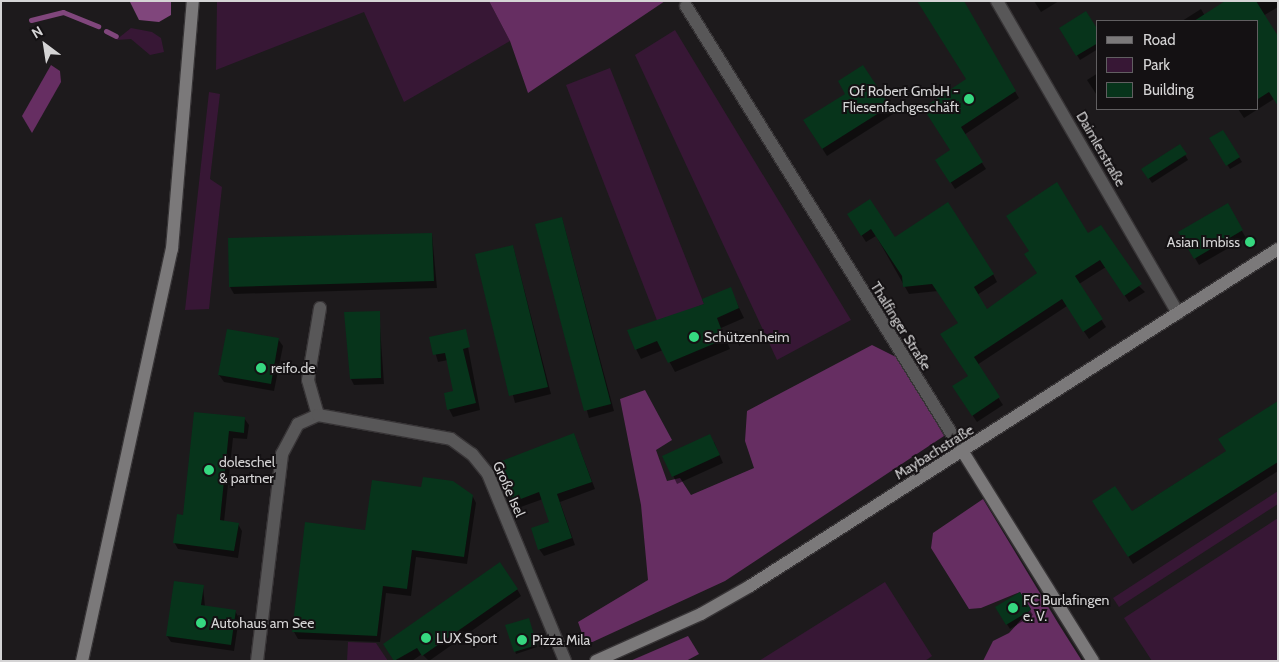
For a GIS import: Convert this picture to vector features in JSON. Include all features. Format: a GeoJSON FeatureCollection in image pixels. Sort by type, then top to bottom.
{"type":"FeatureCollection","features":[{"type":"Feature","properties":{"kind":"street"},"geometry":{"type":"LineString","coordinates":[[82,661],[172,248],[194,1]]}},
{"type":"Feature","properties":{"kind":"street","name":"Daimlerstraße"},"geometry":{"type":"LineString","coordinates":[[998,1],[1178,313]]}},
{"type":"Feature","properties":{"kind":"street","name":"Thalfinger Straße"},"geometry":{"type":"LineString","coordinates":[[686,6],[1093,661]]}},
{"type":"Feature","properties":{"kind":"street","name":"Maybachstraße"},"geometry":{"type":"LineString","coordinates":[[596,661],[710,609],[963,452],[1278,249]]}},
{"type":"Feature","properties":{"kind":"street"},"geometry":{"type":"LineString","coordinates":[[257,661],[282,454],[298,424],[318,415],[308,380],[320,308]]}},
{"type":"Feature","properties":{"kind":"street","name":"Große Isel"},"geometry":{"type":"LineString","coordinates":[[318,415],[451,440],[472,454],[488,474],[565,661]]}},
{"type":"Feature","properties":{"kind":"green space"},"geometry":{"type":"Polygon","coordinates":[[[217,1],[489,1],[510,41],[404,102],[364,12],[216,70],[217,1]]]}},
{"type":"Feature","properties":{"kind":"green space"},"geometry":{"type":"Polygon","coordinates":[[[131,28],[152,32],[161,38],[164,52],[150,55],[131,39],[116,40],[131,28]]]}},
{"type":"Feature","properties":{"kind":"green space"},"geometry":{"type":"Polygon","coordinates":[[[675,30],[851,320],[777,360],[635,55],[675,30]]]}},
{"type":"Feature","properties":{"kind":"green space"},"geometry":{"type":"Polygon","coordinates":[[[610,68],[704,304],[658,323],[566,85],[610,68]]]}},
{"type":"Feature","properties":{"kind":"green space"},"geometry":{"type":"Polygon","coordinates":[[[209,92],[220,94],[210,179],[222,187],[209,309],[185,310],[209,92]]]}},
{"type":"Feature","properties":{"kind":"green space"},"geometry":{"type":"Polygon","coordinates":[[[1278,491],[1278,504],[1119,607],[1113,598],[1278,491]]]}},
{"type":"Feature","properties":{"kind":"green space"},"geometry":{"type":"Polygon","coordinates":[[[1278,518],[1278,661],[1152,661],[1124,618],[1278,518]]]}},
{"type":"Feature","properties":{"kind":"green space"},"geometry":{"type":"Polygon","coordinates":[[[885,582],[932,656],[925,661],[759,661],[885,582]]]}},
{"type":"Feature","properties":{"kind":"green space"},"geometry":{"type":"Polygon","coordinates":[[[348,642],[376,643],[388,661],[347,661],[348,642]]]}},
{"type":"Feature","properties":{"kind":"shaded area"},"geometry":{"type":"Polygon","coordinates":[[[171,1],[171,15],[159,22],[139,20],[130,2],[171,1]]]}},
{"type":"Feature","properties":{"kind":"shaded area"},"geometry":{"type":"Polygon","coordinates":[[[489,1],[665,1],[528,93],[510,41],[489,1]]]}},
{"type":"Feature","properties":{"kind":"shaded area"},"geometry":{"type":"Polygon","coordinates":[[[51,65],[60,71],[61,82],[32,133],[22,116],[51,65]]]}},
{"type":"Feature","properties":{"kind":"shaded area"},"geometry":{"type":"Polygon","coordinates":[[[872,345],[900,359],[944,436],[725,581],[586,645],[578,622],[648,580],[641,505],[620,399],[645,390],[672,440],[656,450],[667,481],[680,478],[691,495],[754,468],[745,441],[747,411],[872,345]]]}},
{"type":"Feature","properties":{"kind":"shaded area"},"geometry":{"type":"Polygon","coordinates":[[[983,499],[1082,661],[983,661],[993,641],[1009,633],[1031,609],[1020,592],[981,608],[969,609],[931,548],[933,533],[983,499]]]}},
{"type":"Feature","properties":{"kind":"shaded area"},"geometry":{"type":"Polygon","coordinates":[[[688,636],[699,654],[686,661],[630,661],[688,636]]]}},
{"type":"Feature","properties":{"kind":"building"},"geometry":{"type":"Polygon","coordinates":[[[917,1],[964,1],[1016,91],[961,127],[983,162],[950,183],[935,160],[950,150],[923,108],[966,79],[917,1]]]}},
{"type":"Feature","properties":{"kind":"building"},"geometry":{"type":"Polygon","coordinates":[[[1225,1],[1256,1],[1278,36],[1278,106],[1269,92],[1259,98],[1259,20],[1196,20],[1225,1]]]}},
{"type":"Feature","properties":{"kind":"building"},"geometry":{"type":"Polygon","coordinates":[[[1086,11],[1096,27],[1096,44],[1076,56],[1059,28],[1086,11]]]}},
{"type":"Feature","properties":{"kind":"building"},"geometry":{"type":"Polygon","coordinates":[[[863,65],[890,106],[822,149],[803,120],[845,94],[838,81],[863,65]]]}},
{"type":"Feature","properties":{"kind":"building"},"geometry":{"type":"Polygon","coordinates":[[[1223,130],[1240,157],[1226,166],[1209,138],[1223,130]]]}},
{"type":"Feature","properties":{"kind":"building"},"geometry":{"type":"Polygon","coordinates":[[[1180,144],[1187,154],[1148,179],[1141,169],[1180,144]]]}},
{"type":"Feature","properties":{"kind":"building"},"geometry":{"type":"Polygon","coordinates":[[[1057,182],[1088,233],[1101,225],[1142,284],[1124,296],[1100,260],[1075,276],[1103,319],[1083,332],[1062,299],[974,357],[1000,397],[972,416],[952,386],[968,376],[940,334],[958,323],[932,284],[903,287],[902,276],[871,229],[861,236],[847,214],[870,199],[895,237],[948,202],[994,274],[974,287],[987,309],[1037,273],[1024,254],[1029,251],[1006,216],[1057,182]]]}},
{"type":"Feature","properties":{"kind":"building"},"geometry":{"type":"Polygon","coordinates":[[[1228,203],[1243,230],[1194,259],[1178,232],[1228,203]]]}},
{"type":"Feature","properties":{"kind":"building"},"geometry":{"type":"Polygon","coordinates":[[[562,217],[611,404],[584,411],[535,224],[562,217]]]}},
{"type":"Feature","properties":{"kind":"building"},"geometry":{"type":"Polygon","coordinates":[[[432,233],[434,281],[229,287],[228,238],[432,233]]]}},
{"type":"Feature","properties":{"kind":"building"},"geometry":{"type":"Polygon","coordinates":[[[513,245],[548,387],[509,396],[475,254],[513,245]]]}},
{"type":"Feature","properties":{"kind":"building"},"geometry":{"type":"Polygon","coordinates":[[[731,287],[739,308],[717,318],[725,339],[668,363],[657,341],[635,350],[627,330],[704,304],[702,299],[731,287]]]}},
{"type":"Feature","properties":{"kind":"building"},"geometry":{"type":"Polygon","coordinates":[[[380,311],[381,378],[350,379],[344,312],[380,311]]]}},
{"type":"Feature","properties":{"kind":"building"},"geometry":{"type":"Polygon","coordinates":[[[227,329],[279,338],[271,384],[218,375],[227,329]]]}},
{"type":"Feature","properties":{"kind":"building"},"geometry":{"type":"Polygon","coordinates":[[[466,329],[470,347],[463,349],[476,403],[447,410],[444,393],[453,391],[445,353],[433,355],[429,337],[466,329]]]}},
{"type":"Feature","properties":{"kind":"building"},"geometry":{"type":"Polygon","coordinates":[[[1278,401],[1278,462],[1128,557],[1092,501],[1115,486],[1132,511],[1226,451],[1218,439],[1278,401]]]}},
{"type":"Feature","properties":{"kind":"building"},"geometry":{"type":"Polygon","coordinates":[[[194,412],[245,417],[244,433],[229,431],[220,520],[239,523],[234,551],[173,543],[177,514],[183,515],[194,412]]]}},
{"type":"Feature","properties":{"kind":"building"},"geometry":{"type":"Polygon","coordinates":[[[574,433],[592,482],[557,494],[572,538],[538,550],[531,528],[549,522],[539,492],[513,502],[499,462],[574,433]]]}},
{"type":"Feature","properties":{"kind":"building"},"geometry":{"type":"Polygon","coordinates":[[[710,434],[720,455],[672,477],[662,456],[710,434]]]}},
{"type":"Feature","properties":{"kind":"building"},"geometry":{"type":"Polygon","coordinates":[[[423,477],[453,481],[473,495],[464,557],[412,550],[407,589],[383,586],[377,636],[292,632],[305,522],[365,530],[372,480],[421,487],[423,477]]]}},
{"type":"Feature","properties":{"kind":"building"},"geometry":{"type":"Polygon","coordinates":[[[500,562],[518,589],[422,656],[417,648],[394,661],[383,644],[500,562]]]}},
{"type":"Feature","properties":{"kind":"building","name":"Autohaus am See"},"geometry":{"type":"Polygon","coordinates":[[[174,581],[204,585],[201,605],[236,610],[231,645],[166,636],[174,581]]]}},
{"type":"Feature","properties":{"kind":"building","name":"FC Burlafingen e. V."},"geometry":{"type":"Polygon","coordinates":[[[1020,592],[1031,610],[1006,625],[995,607],[1020,592]]]}},
{"type":"Feature","properties":{"kind":"building"},"geometry":{"type":"Polygon","coordinates":[[[529,618],[537,645],[514,652],[505,625],[529,618]]]}},
{"type":"Feature","properties":{"kind":"waterway"},"geometry":{"type":"LineString","coordinates":[[31,20],[63,12],[98,26]]}},
{"type":"Feature","properties":{"kind":"waterway"},"geometry":{"type":"LineString","coordinates":[[106,31],[116,36]]}},
{"type":"Feature","properties":{"kind":"place","name":"Of Robert GmbH - Fliesenfachgeschäft"},"geometry":{"type":"Point","coordinates":[969,99]}},
{"type":"Feature","properties":{"kind":"place","name":"Asian Imbiss"},"geometry":{"type":"Point","coordinates":[1250,242]}},
{"type":"Feature","properties":{"kind":"place","name":"Schützenheim"},"geometry":{"type":"Point","coordinates":[694,337]}},
{"type":"Feature","properties":{"kind":"place","name":"reifo.de"},"geometry":{"type":"Point","coordinates":[261,368]}},
{"type":"Feature","properties":{"kind":"place","name":"doleschel & partner"},"geometry":{"type":"Point","coordinates":[209,470]}},
{"type":"Feature","properties":{"kind":"place","name":"FC Burlafingen e. V."},"geometry":{"type":"Point","coordinates":[1013,608]}},
{"type":"Feature","properties":{"kind":"place","name":"Autohaus am See"},"geometry":{"type":"Point","coordinates":[201,623]}},
{"type":"Feature","properties":{"kind":"place","name":"LUX Sport"},"geometry":{"type":"Point","coordinates":[426,638]}},
{"type":"Feature","properties":{"kind":"place","name":"Pizza Mila"},"geometry":{"type":"Point","coordinates":[522,640]}}]}
